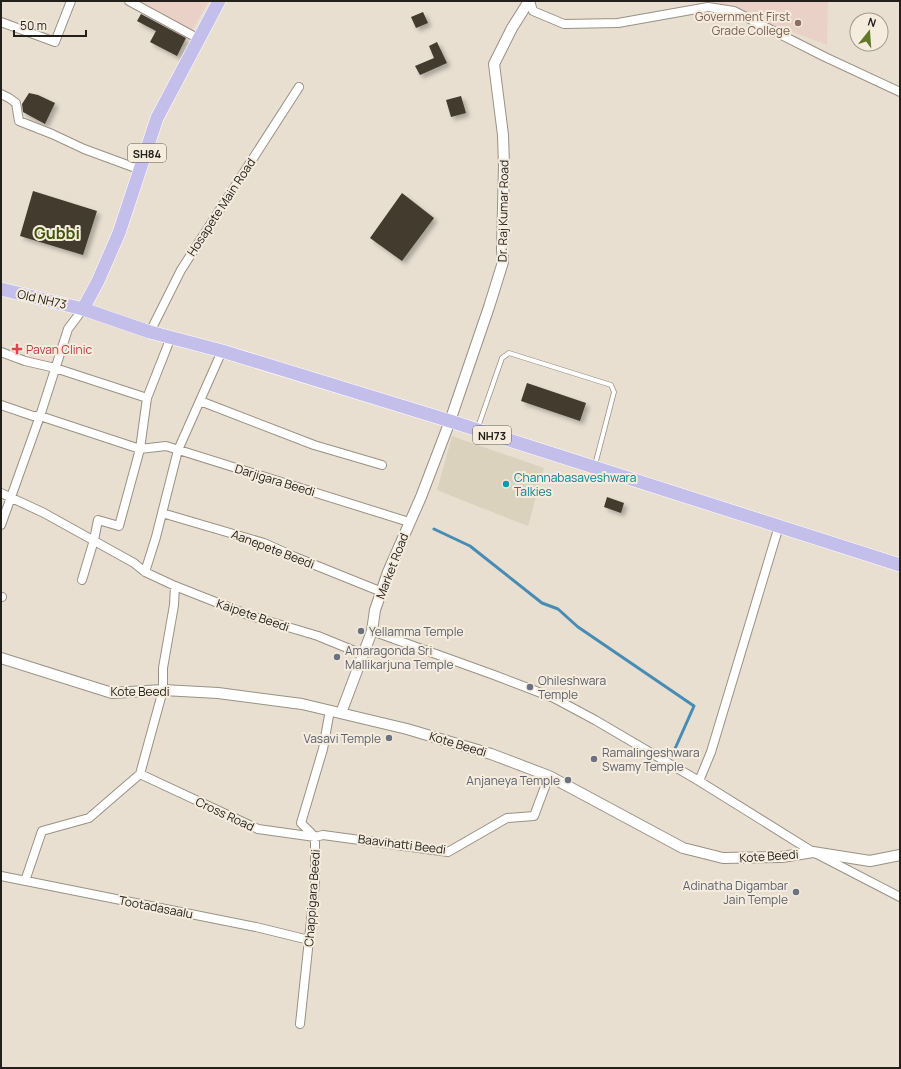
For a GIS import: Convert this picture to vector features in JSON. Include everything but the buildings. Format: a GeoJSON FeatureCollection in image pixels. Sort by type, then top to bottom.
{"type":"FeatureCollection","features":[{"type":"Feature","properties":{"kind":"main road","name":"SH84"},"geometry":{"type":"LineString","coordinates":[[84,309],[119,233],[157,118],[219,1]]}},
{"type":"Feature","properties":{"kind":"main road","name":"Old NH73"},"geometry":{"type":"LineString","coordinates":[[1,289],[84,309]]}},
{"type":"Feature","properties":{"kind":"main road","name":"NH73"},"geometry":{"type":"LineString","coordinates":[[84,309],[150,332],[222,351],[450,421],[900,565]]}},
{"type":"Feature","properties":{"kind":"street"},"geometry":{"type":"LineString","coordinates":[[1,22],[55,42],[71,1]]}},
{"type":"Feature","properties":{"kind":"street"},"geometry":{"type":"LineString","coordinates":[[129,1],[199,39]]}},
{"type":"Feature","properties":{"kind":"street"},"geometry":{"type":"LineString","coordinates":[[530,1],[533,11],[564,24],[618,23],[708,7],[734,11],[825,57],[900,92]]}},
{"type":"Feature","properties":{"kind":"street","name":"Dr. Raj Kumar Road"},"geometry":{"type":"LineString","coordinates":[[450,421],[490,307],[503,262],[503,135],[494,64],[512,28],[530,1]]}},
{"type":"Feature","properties":{"kind":"street","name":"Hosapete Main Road"},"geometry":{"type":"LineString","coordinates":[[150,332],[181,270],[299,87]]}},
{"type":"Feature","properties":{"kind":"street"},"geometry":{"type":"LineString","coordinates":[[1,94],[16,103],[19,121],[84,149],[141,170]]}},
{"type":"Feature","properties":{"kind":"street"},"geometry":{"type":"LineString","coordinates":[[1,525],[40,416],[68,329],[84,309]]}},
{"type":"Feature","properties":{"kind":"street"},"geometry":{"type":"LineString","coordinates":[[82,580],[94,540],[98,520],[119,526],[140,449],[147,398],[171,338]]}},
{"type":"Feature","properties":{"kind":"street"},"geometry":{"type":"LineString","coordinates":[[145,572],[156,537],[178,450],[222,351]]}},
{"type":"Feature","properties":{"kind":"street"},"geometry":{"type":"LineString","coordinates":[[1,352],[25,361],[55,368],[147,398]]}},
{"type":"Feature","properties":{"kind":"street"},"geometry":{"type":"LineString","coordinates":[[200,401],[314,445],[382,465]]}},
{"type":"Feature","properties":{"kind":"street"},"geometry":{"type":"LineString","coordinates":[[1,405],[33,416],[40,416],[140,449]]}},
{"type":"Feature","properties":{"kind":"street","name":"Market Road"},"geometry":{"type":"LineString","coordinates":[[341,713],[362,654],[372,631],[375,610],[388,572],[409,522],[422,497],[450,421]]}},
{"type":"Feature","properties":{"kind":"street","name":"Darjigara Beedi"},"geometry":{"type":"LineString","coordinates":[[140,449],[166,446],[243,468],[409,522]]}},
{"type":"Feature","properties":{"kind":"street","name":"Kaipete Beedi"},"geometry":{"type":"LineString","coordinates":[[1,493],[44,513],[134,563],[145,572],[175,586],[251,616],[318,636],[362,654]]}},
{"type":"Feature","properties":{"kind":"street","name":"Aanepete Beedi"},"geometry":{"type":"LineString","coordinates":[[162,513],[264,543],[382,592]]}},
{"type":"Feature","properties":{"kind":"street"},"geometry":{"type":"LineString","coordinates":[[699,781],[711,752],[779,526]]}},
{"type":"Feature","properties":{"kind":"street"},"geometry":{"type":"LineString","coordinates":[[25,881],[42,831],[89,818],[140,774],[163,690],[163,668],[174,605],[175,586]]}},
{"type":"Feature","properties":{"kind":"street"},"geometry":{"type":"LineString","coordinates":[[372,631],[554,698],[595,720],[699,781],[813,852],[900,898]]}},
{"type":"Feature","properties":{"kind":"street","name":"Kote Beedi"},"geometry":{"type":"LineString","coordinates":[[1,658],[112,693],[163,690],[225,694],[302,704],[407,729],[491,754],[550,776],[683,848],[723,858],[782,857],[813,852],[870,861],[900,855]]}},
{"type":"Feature","properties":{"kind":"street","name":"Chappigara Beedi"},"geometry":{"type":"LineString","coordinates":[[300,1024],[315,883],[315,837],[301,823],[323,749],[330,710]]}},
{"type":"Feature","properties":{"kind":"street","name":"Cross Road"},"geometry":{"type":"LineString","coordinates":[[140,774],[258,829],[315,837]]}},
{"type":"Feature","properties":{"kind":"street","name":"Baavihatti Beedi"},"geometry":{"type":"LineString","coordinates":[[315,837],[323,835],[448,852],[507,818],[534,816],[550,776]]}},
{"type":"Feature","properties":{"kind":"street","name":"Tootadasaalu"},"geometry":{"type":"LineString","coordinates":[[1,876],[256,927],[309,940]]}},
{"type":"Feature","properties":{"kind":"lane"},"geometry":{"type":"LineString","coordinates":[[477,430],[502,358],[509,353],[611,385],[614,392],[594,467]]}},
{"type":"Feature","properties":{"kind":"shaded area"},"geometry":{"type":"Polygon","coordinates":[[[134,1],[209,1],[190,34],[134,1]]]}},
{"type":"Feature","properties":{"kind":"shaded area","name":"Government First Grade College"},"geometry":{"type":"Polygon","coordinates":[[[710,1],[828,1],[827,45],[710,1]]]}},
{"type":"Feature","properties":{"kind":"shaded area","name":"Channabasaveshwara Talkies"},"geometry":{"type":"Polygon","coordinates":[[[452,436],[544,468],[528,526],[437,490],[452,436]]]}},
{"type":"Feature","properties":{"kind":"waterway"},"geometry":{"type":"LineString","coordinates":[[434,529],[470,546],[542,603],[558,609],[578,627],[694,706],[674,751]]}},
{"type":"Feature","properties":{"kind":"place","name":"Government First Grade College"},"geometry":{"type":"Point","coordinates":[798,23]}},
{"type":"Feature","properties":{"kind":"place","name":"Pavan Clinic"},"geometry":{"type":"Point","coordinates":[17,349]}},
{"type":"Feature","properties":{"kind":"place","name":"Channabasaveshwara Talkies"},"geometry":{"type":"Point","coordinates":[506,484]}},
{"type":"Feature","properties":{"kind":"place","name":"Yellamma Temple"},"geometry":{"type":"Point","coordinates":[361,631]}},
{"type":"Feature","properties":{"kind":"place","name":"Amaragonda Sri Mallikarjuna Temple"},"geometry":{"type":"Point","coordinates":[337,657]}},
{"type":"Feature","properties":{"kind":"place","name":"Ohileshwara Temple"},"geometry":{"type":"Point","coordinates":[530,687]}},
{"type":"Feature","properties":{"kind":"place","name":"Vasavi Temple"},"geometry":{"type":"Point","coordinates":[389,738]}},
{"type":"Feature","properties":{"kind":"place","name":"Ramalingeshwara Swamy Temple"},"geometry":{"type":"Point","coordinates":[594,759]}},
{"type":"Feature","properties":{"kind":"place","name":"Anjaneya Temple"},"geometry":{"type":"Point","coordinates":[568,780]}},
{"type":"Feature","properties":{"kind":"place","name":"Adinatha Digambar Jain Temple"},"geometry":{"type":"Point","coordinates":[796,892]}},
{"type":"Feature","properties":{"kind":"district","name":"Gubbi"},"geometry":{"type":"Point","coordinates":[57,233]}}]}
